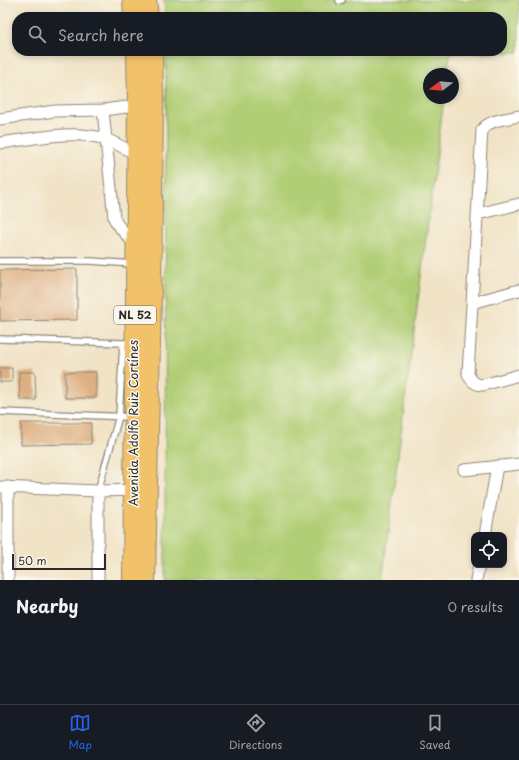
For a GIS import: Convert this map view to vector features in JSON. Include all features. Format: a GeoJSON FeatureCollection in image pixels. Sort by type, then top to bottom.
{"type":"FeatureCollection","features":[{"type":"Feature","properties":{"kind":"main road"},"geometry":{"type":"LineString","coordinates":[[132,0],[133,12]]}},
{"type":"Feature","properties":{"kind":"main road"},"geometry":{"type":"LineString","coordinates":[[147,0],[148,12]]}},
{"type":"Feature","properties":{"kind":"main road","name":"Avenida Adolfo Ruiz Cortínes"},"geometry":{"type":"LineString","coordinates":[[132,580],[141,490],[127,417],[128,342],[146,147],[137,106],[136,56]]}},
{"type":"Feature","properties":{"kind":"main road"},"geometry":{"type":"LineString","coordinates":[[146,580],[141,490],[153,216],[146,147],[153,56]]}},
{"type":"Feature","properties":{"kind":"street"},"geometry":{"type":"LineString","coordinates":[[0,118],[55,111],[103,110],[137,106]]}},
{"type":"Feature","properties":{"kind":"street"},"geometry":{"type":"LineString","coordinates":[[103,110],[114,218],[136,255]]}},
{"type":"Feature","properties":{"kind":"street"},"geometry":{"type":"LineString","coordinates":[[519,116],[490,122],[482,130],[468,374],[470,379],[478,385],[519,375]]}},
{"type":"Feature","properties":{"kind":"street"},"geometry":{"type":"LineString","coordinates":[[0,143],[56,136],[89,137],[146,147]]}},
{"type":"Feature","properties":{"kind":"street"},"geometry":{"type":"LineString","coordinates":[[478,214],[519,204]]}},
{"type":"Feature","properties":{"kind":"street"},"geometry":{"type":"LineString","coordinates":[[472,303],[519,290]]}},
{"type":"Feature","properties":{"kind":"street"},"geometry":{"type":"LineString","coordinates":[[464,470],[497,466],[519,466]]}},
{"type":"Feature","properties":{"kind":"street"},"geometry":{"type":"LineString","coordinates":[[485,532],[497,466]]}},
{"type":"Feature","properties":{"kind":"street"},"geometry":{"type":"LineString","coordinates":[[8,580],[4,487],[141,490]]}},
{"type":"Feature","properties":{"kind":"street"},"geometry":{"type":"LineString","coordinates":[[98,490],[98,580]]}},
{"type":"Feature","properties":{"kind":"street"},"geometry":{"type":"LineString","coordinates":[[476,580],[478,568]]}},
{"type":"Feature","properties":{"kind":"lane"},"geometry":{"type":"LineString","coordinates":[[0,261],[90,261],[136,255]]}},
{"type":"Feature","properties":{"kind":"lane"},"geometry":{"type":"LineString","coordinates":[[0,339],[128,342]]}},
{"type":"Feature","properties":{"kind":"lane"},"geometry":{"type":"LineString","coordinates":[[0,412],[127,417],[98,490]]}},
{"type":"Feature","properties":{"kind":"green space"},"geometry":{"type":"Polygon","coordinates":[[[164,0],[519,0],[519,52],[507,52],[507,12],[165,12],[164,0]]]}},
{"type":"Feature","properties":{"kind":"green space"},"geometry":{"type":"Polygon","coordinates":[[[166,56],[450,56],[448,68],[423,68],[423,104],[443,104],[382,580],[165,580],[166,56]]]}},
{"type":"Feature","properties":{"kind":"building"},"geometry":{"type":"Polygon","coordinates":[[[77,269],[77,320],[0,321],[0,270],[77,269]]]}},
{"type":"Feature","properties":{"kind":"building"},"geometry":{"type":"Polygon","coordinates":[[[0,368],[12,368],[12,382],[0,382],[0,368]]]}},
{"type":"Feature","properties":{"kind":"building"},"geometry":{"type":"Polygon","coordinates":[[[19,372],[35,372],[36,400],[20,400],[19,372]]]}},
{"type":"Feature","properties":{"kind":"building"},"geometry":{"type":"Polygon","coordinates":[[[65,372],[96,372],[96,398],[65,398],[65,372]]]}},
{"type":"Feature","properties":{"kind":"building"},"geometry":{"type":"Polygon","coordinates":[[[21,423],[91,423],[91,444],[21,445],[21,423]]]}}]}
